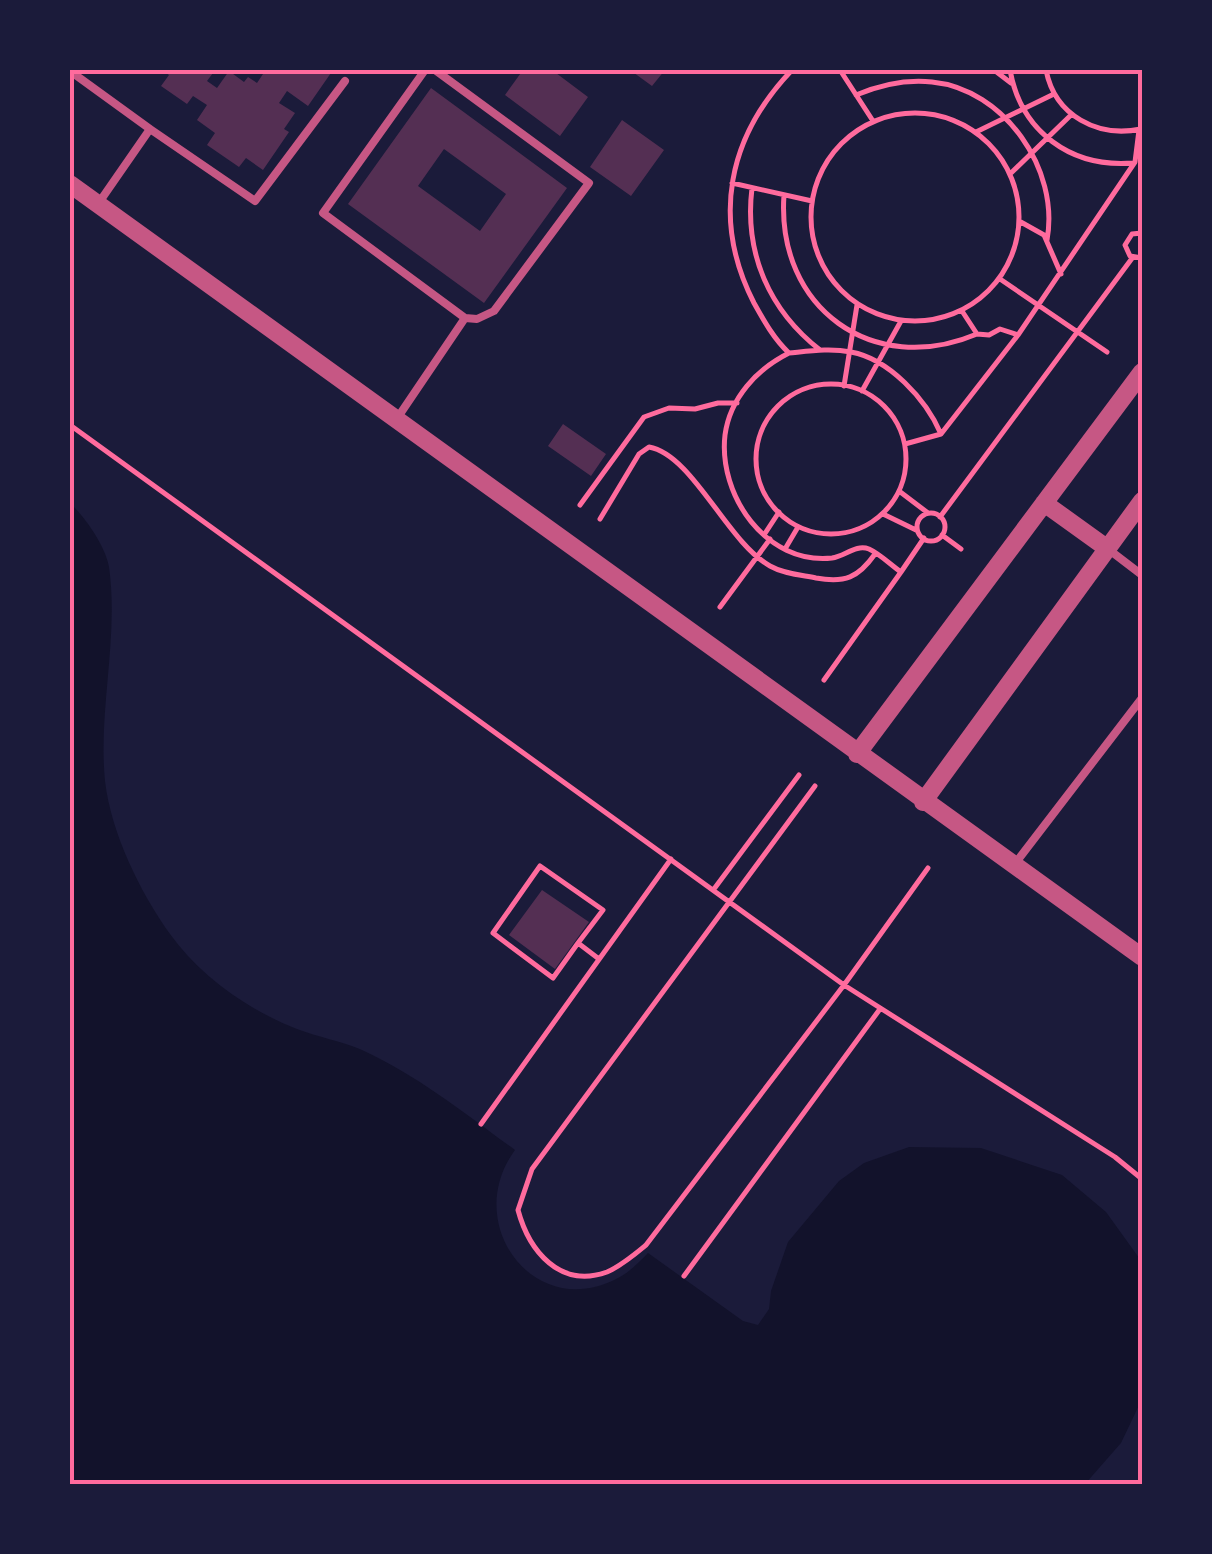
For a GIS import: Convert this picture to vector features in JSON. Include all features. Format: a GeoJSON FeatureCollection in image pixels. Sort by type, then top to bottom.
{"type":"FeatureCollection","features":[{"type":"Feature","properties":{"kind":"street"},"geometry":{"type":"LineString","coordinates":[[70,184],[1142,958]]}},
{"type":"Feature","properties":{"kind":"street"},"geometry":{"type":"LineString","coordinates":[[857,754],[1142,372]]}},
{"type":"Feature","properties":{"kind":"street"},"geometry":{"type":"LineString","coordinates":[[923,802],[1142,501]]}},
{"type":"Feature","properties":{"kind":"street"},"geometry":{"type":"LineString","coordinates":[[1044,503],[1108,549]]}},
{"type":"Feature","properties":{"kind":"lane"},"geometry":{"type":"LineString","coordinates":[[425,70],[323,213],[465,318],[477,319],[494,310],[589,183],[435,70]]}},
{"type":"Feature","properties":{"kind":"lane"},"geometry":{"type":"LineString","coordinates":[[70,71],[255,201],[345,80]]}},
{"type":"Feature","properties":{"kind":"lane"},"geometry":{"type":"LineString","coordinates":[[98,204],[150,129]]}},
{"type":"Feature","properties":{"kind":"lane"},"geometry":{"type":"LineString","coordinates":[[396,420],[465,318]]}},
{"type":"Feature","properties":{"kind":"lane"},"geometry":{"type":"LineString","coordinates":[[1108,549],[1142,574]]}},
{"type":"Feature","properties":{"kind":"lane"},"geometry":{"type":"LineString","coordinates":[[1013,866],[1142,698]]}},
{"type":"Feature","properties":{"kind":"path"},"geometry":{"type":"LineString","coordinates":[[789,353],[761,316],[732,249],[729,201],[750,128],[772,91],[792,70]]}},
{"type":"Feature","properties":{"kind":"path"},"geometry":{"type":"LineString","coordinates":[[840,70],[873,121]]}},
{"type":"Feature","properties":{"kind":"path"},"geometry":{"type":"LineString","coordinates":[[994,70],[1013,84]]}},
{"type":"Feature","properties":{"kind":"path"},"geometry":{"type":"LineString","coordinates":[[1010,70],[1023,109],[1046,138],[1076,157],[1096,162],[1135,162]]}},
{"type":"Feature","properties":{"kind":"path"},"geometry":{"type":"LineString","coordinates":[[904,444],[941,434],[1062,274],[1135,162],[1140,129],[1103,130],[1071,115],[1054,94],[1046,70]]}},
{"type":"Feature","properties":{"kind":"path"},"geometry":{"type":"LineString","coordinates":[[856,95],[902,81],[956,87],[980,99],[1004,118],[1032,153],[1046,190],[1050,225],[1047,240]]}},
{"type":"Feature","properties":{"kind":"path"},"geometry":{"type":"LineString","coordinates":[[976,132],[1054,94]]}},
{"type":"Feature","properties":{"kind":"path"},"geometry":{"type":"LineString","coordinates":[[908,113],[932,114],[976,132],[1010,174],[1017,197],[1019,221],[1014,252],[1000,278],[989,292],[962,311],[932,320],[901,321],[857,304],[837,287],[822,265],[811,228],[812,202],[828,158],[844,140],[873,121],[908,113]]}},
{"type":"Feature","properties":{"kind":"path"},"geometry":{"type":"LineString","coordinates":[[1010,174],[1071,115]]}},
{"type":"Feature","properties":{"kind":"path"},"geometry":{"type":"LineString","coordinates":[[732,184],[812,202]]}},
{"type":"Feature","properties":{"kind":"path"},"geometry":{"type":"LineString","coordinates":[[752,188],[751,233],[770,294],[797,332],[820,350]]}},
{"type":"Feature","properties":{"kind":"path"},"geometry":{"type":"LineString","coordinates":[[784,195],[783,223],[794,270],[818,307],[854,332],[888,344],[918,348],[1000,329],[1018,335]]}},
{"type":"Feature","properties":{"kind":"path"},"geometry":{"type":"LineString","coordinates":[[1019,221],[1047,240],[1062,274]]}},
{"type":"Feature","properties":{"kind":"path"},"geometry":{"type":"LineString","coordinates":[[1142,233],[1132,234],[1126,241],[1127,253],[1142,258]]}},
{"type":"Feature","properties":{"kind":"path"},"geometry":{"type":"LineString","coordinates":[[940,516],[1133,257]]}},
{"type":"Feature","properties":{"kind":"path"},"geometry":{"type":"LineString","coordinates":[[1000,278],[1107,352]]}},
{"type":"Feature","properties":{"kind":"path"},"geometry":{"type":"LineString","coordinates":[[844,386],[857,304]]}},
{"type":"Feature","properties":{"kind":"path"},"geometry":{"type":"LineString","coordinates":[[962,311],[978,334]]}},
{"type":"Feature","properties":{"kind":"path"},"geometry":{"type":"LineString","coordinates":[[862,391],[901,321]]}},
{"type":"Feature","properties":{"kind":"path"},"geometry":{"type":"LineString","coordinates":[[901,572],[867,548],[833,558],[785,550],[767,537],[729,485],[723,456],[726,426],[737,402],[759,372],[789,353],[820,350],[851,352],[878,362],[903,381],[925,406],[941,434]]}},
{"type":"Feature","properties":{"kind":"path"},"geometry":{"type":"LineString","coordinates":[[820,385],[862,391],[889,413],[904,444],[906,465],[899,492],[883,514],[868,524],[834,534],[798,526],[779,512],[765,493],[758,470],[758,447],[765,425],[779,406],[798,392],[820,385]]}},
{"type":"Feature","properties":{"kind":"path"},"geometry":{"type":"LineString","coordinates":[[580,504],[644,417],[669,408],[696,409],[737,402]]}},
{"type":"Feature","properties":{"kind":"path"},"geometry":{"type":"LineString","coordinates":[[70,425],[844,984],[1115,1156],[1142,1179]]}},
{"type":"Feature","properties":{"kind":"path"},"geometry":{"type":"LineString","coordinates":[[600,519],[639,454],[649,448],[662,450],[685,471],[720,516],[771,567],[835,582],[857,575],[875,554]]}},
{"type":"Feature","properties":{"kind":"path"},"geometry":{"type":"LineString","coordinates":[[899,492],[928,514],[940,516]]}},
{"type":"Feature","properties":{"kind":"path"},"geometry":{"type":"LineString","coordinates":[[720,607],[758,557],[779,512]]}},
{"type":"Feature","properties":{"kind":"path"},"geometry":{"type":"LineString","coordinates":[[883,514],[918,531],[924,538],[935,540],[945,526],[940,516]]}},
{"type":"Feature","properties":{"kind":"path"},"geometry":{"type":"LineString","coordinates":[[918,531],[920,518],[928,514]]}},
{"type":"Feature","properties":{"kind":"path"},"geometry":{"type":"LineString","coordinates":[[785,550],[798,526]]}},
{"type":"Feature","properties":{"kind":"path"},"geometry":{"type":"LineString","coordinates":[[942,535],[960,549]]}},
{"type":"Feature","properties":{"kind":"path"},"geometry":{"type":"LineString","coordinates":[[824,680],[924,538]]}},
{"type":"Feature","properties":{"kind":"path"},"geometry":{"type":"LineString","coordinates":[[714,890],[799,775]]}},
{"type":"Feature","properties":{"kind":"path"},"geometry":{"type":"LineString","coordinates":[[815,786],[532,1169],[518,1210],[531,1246],[549,1266],[590,1277],[610,1271],[646,1246],[928,868]]}},
{"type":"Feature","properties":{"kind":"path"},"geometry":{"type":"LineString","coordinates":[[481,1124],[671,859]]}},
{"type":"Feature","properties":{"kind":"path"},"geometry":{"type":"LineString","coordinates":[[540,866],[603,910],[578,943],[553,978],[494,934],[540,866]]}},
{"type":"Feature","properties":{"kind":"path"},"geometry":{"type":"LineString","coordinates":[[578,943],[599,959]]}},
{"type":"Feature","properties":{"kind":"path"},"geometry":{"type":"LineString","coordinates":[[684,1276],[880,1009]]}},
{"type":"Feature","properties":{"kind":"shaded area"},"geometry":{"type":"Polygon","coordinates":[[[70,503],[94,533],[109,567],[112,620],[104,754],[113,821],[148,900],[196,964],[226,990],[261,1012],[297,1029],[362,1050],[402,1071],[515,1150],[500,1178],[496,1207],[502,1234],[515,1258],[534,1277],[559,1287],[587,1288],[618,1278],[648,1253],[743,1321],[758,1325],[769,1309],[788,1242],[839,1181],[864,1163],[909,1147],[981,1148],[1062,1175],[1106,1212],[1142,1262],[1142,1399],[1121,1443],[1085,1484],[70,1484],[70,503]]]}},
{"type":"Feature","properties":{"kind":"building"},"geometry":{"type":"Polygon","coordinates":[[[162,70],[210,70],[213,73],[207,81],[217,88],[229,71],[244,82],[248,77],[257,83],[263,74],[258,70],[333,70],[308,106],[287,91],[279,103],[295,113],[284,129],[289,132],[263,170],[246,158],[239,167],[207,145],[215,133],[197,120],[207,105],[193,96],[187,104],[161,86],[169,75],[162,70]]]}},
{"type":"Feature","properties":{"kind":"building"},"geometry":{"type":"Polygon","coordinates":[[[523,70],[552,70],[588,97],[560,136],[505,95],[523,70]]]}},
{"type":"Feature","properties":{"kind":"building"},"geometry":{"type":"Polygon","coordinates":[[[630,70],[665,70],[652,86],[630,70]]]}},
{"type":"Feature","properties":{"kind":"building"},"geometry":{"type":"Polygon","coordinates":[[[431,88],[567,188],[484,303],[348,204],[431,88]],[[444,149],[418,186],[480,231],[506,194],[444,149]]]}},
{"type":"Feature","properties":{"kind":"building"},"geometry":{"type":"Polygon","coordinates":[[[622,120],[664,150],[631,196],[590,167],[622,120]]]}},
{"type":"Feature","properties":{"kind":"building"},"geometry":{"type":"Polygon","coordinates":[[[563,424],[606,454],[591,476],[548,446],[563,424]]]}},
{"type":"Feature","properties":{"kind":"building"},"geometry":{"type":"Polygon","coordinates":[[[542,890],[589,922],[555,969],[509,935],[542,890]]]}}]}
